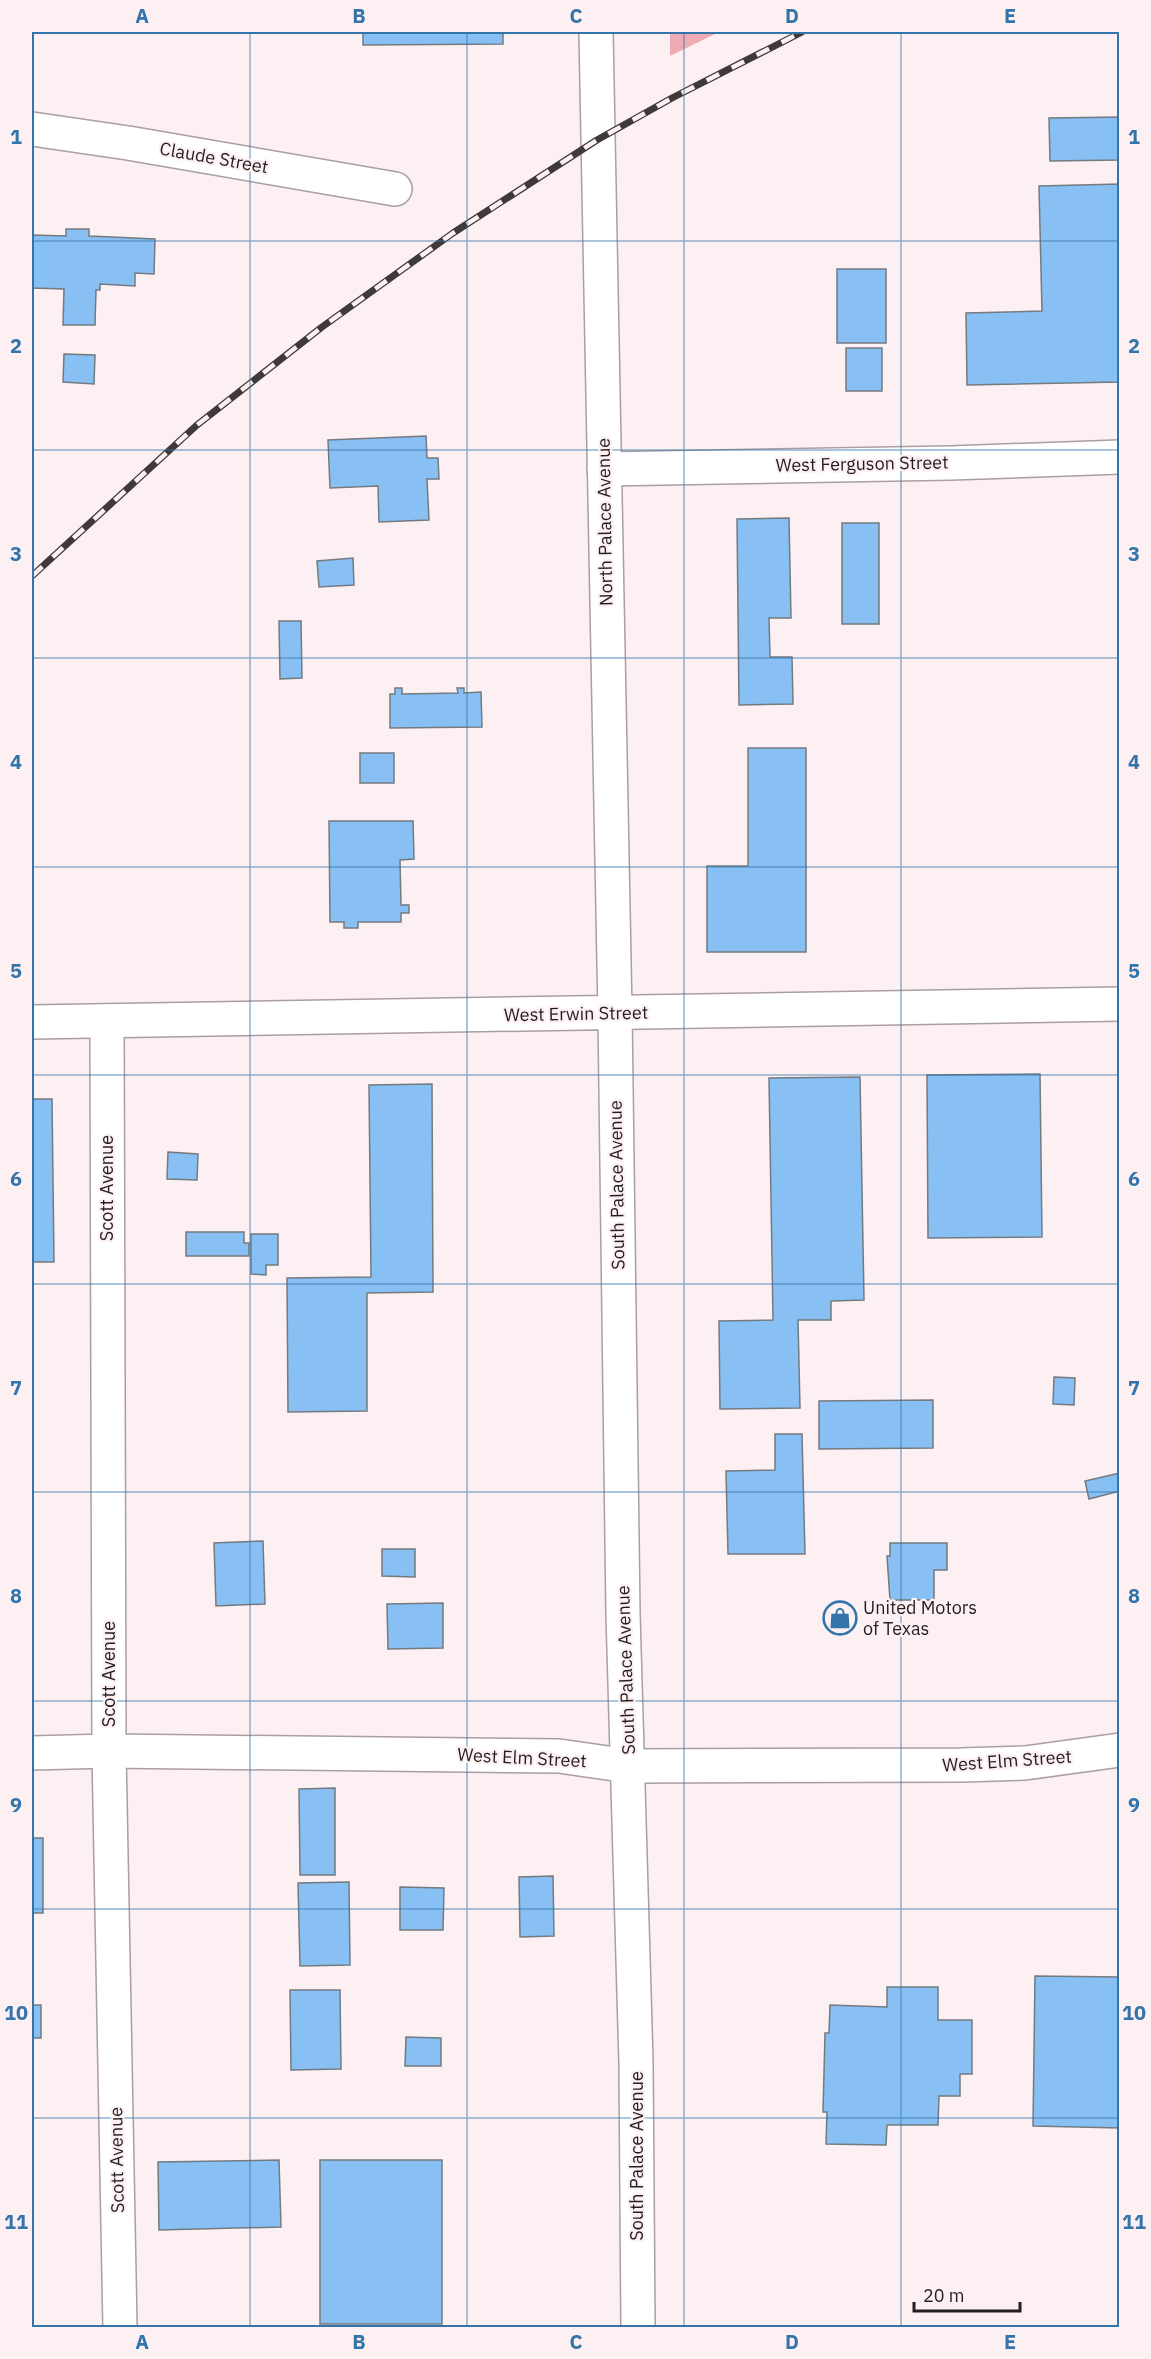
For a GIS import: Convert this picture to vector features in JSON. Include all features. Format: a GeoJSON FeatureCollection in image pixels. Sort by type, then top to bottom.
{"type":"FeatureCollection","features":[{"type":"Feature","properties":{"kind":"main road","name":"North Palace Avenue"},"geometry":{"type":"LineString","coordinates":[[596,32],[615,1013]]}},
{"type":"Feature","properties":{"kind":"main road","name":"Claude Street"},"geometry":{"type":"LineString","coordinates":[[32,129],[128,143],[395,189]]}},
{"type":"Feature","properties":{"kind":"main road","name":"West Ferguson Street"},"geometry":{"type":"LineString","coordinates":[[604,469],[951,463],[1119,457]]}},
{"type":"Feature","properties":{"kind":"main road","name":"West Erwin Street"},"geometry":{"type":"LineString","coordinates":[[32,1022],[1119,1004]]}},
{"type":"Feature","properties":{"kind":"main road","name":"South Palace Avenue"},"geometry":{"type":"LineString","coordinates":[[615,1013],[623,1603],[636,2062],[638,2328]]}},
{"type":"Feature","properties":{"kind":"main road","name":"Scott Avenue"},"geometry":{"type":"LineString","coordinates":[[107,1021],[109,1751],[120,2328]]}},
{"type":"Feature","properties":{"kind":"main road","name":"West Elm Street"},"geometry":{"type":"LineString","coordinates":[[32,1754],[109,1751],[559,1756],[629,1766],[961,1765],[1025,1763],[1119,1750]]}},
{"type":"Feature","properties":{"kind":"shaded area"},"geometry":{"type":"Polygon","coordinates":[[[670,32],[719,32],[670,56],[670,32]]]}},
{"type":"Feature","properties":{"kind":"building"},"geometry":{"type":"Polygon","coordinates":[[[363,32],[503,32],[503,44],[363,45],[363,32]]]}},
{"type":"Feature","properties":{"kind":"building"},"geometry":{"type":"Polygon","coordinates":[[[1120,117],[1120,160],[1050,161],[1049,118],[1120,117]]]}},
{"type":"Feature","properties":{"kind":"building"},"geometry":{"type":"Polygon","coordinates":[[[1120,184],[1120,382],[967,385],[966,313],[1042,311],[1039,186],[1120,184]]]}},
{"type":"Feature","properties":{"kind":"building"},"geometry":{"type":"Polygon","coordinates":[[[66,229],[89,229],[89,236],[155,239],[154,274],[135,273],[135,286],[100,284],[100,290],[96,290],[95,325],[63,325],[64,289],[32,288],[32,235],[66,236],[66,229]]]}},
{"type":"Feature","properties":{"kind":"building"},"geometry":{"type":"Polygon","coordinates":[[[837,269],[886,269],[886,343],[837,343],[837,269]]]}},
{"type":"Feature","properties":{"kind":"building"},"geometry":{"type":"Polygon","coordinates":[[[846,348],[882,348],[882,391],[846,391],[846,348]]]}},
{"type":"Feature","properties":{"kind":"building"},"geometry":{"type":"Polygon","coordinates":[[[64,354],[95,355],[94,384],[63,382],[64,354]]]}},
{"type":"Feature","properties":{"kind":"building"},"geometry":{"type":"Polygon","coordinates":[[[426,436],[427,458],[438,458],[439,479],[427,479],[429,520],[379,522],[378,486],[330,488],[328,440],[426,436]]]}},
{"type":"Feature","properties":{"kind":"building"},"geometry":{"type":"Polygon","coordinates":[[[789,518],[791,618],[769,618],[770,657],[792,657],[793,704],[739,705],[737,519],[789,518]]]}},
{"type":"Feature","properties":{"kind":"building"},"geometry":{"type":"Polygon","coordinates":[[[842,523],[879,523],[879,624],[842,624],[842,523]]]}},
{"type":"Feature","properties":{"kind":"building"},"geometry":{"type":"Polygon","coordinates":[[[353,558],[354,585],[319,587],[317,561],[353,558]]]}},
{"type":"Feature","properties":{"kind":"building"},"geometry":{"type":"Polygon","coordinates":[[[279,621],[301,621],[302,678],[280,679],[279,621]]]}},
{"type":"Feature","properties":{"kind":"building"},"geometry":{"type":"Polygon","coordinates":[[[395,688],[402,688],[402,694],[458,693],[457,688],[464,688],[464,693],[481,692],[482,727],[390,728],[390,694],[395,694],[395,688]]]}},
{"type":"Feature","properties":{"kind":"building"},"geometry":{"type":"Polygon","coordinates":[[[748,748],[806,748],[806,952],[707,952],[707,866],[748,866],[748,748]]]}},
{"type":"Feature","properties":{"kind":"building"},"geometry":{"type":"Polygon","coordinates":[[[360,753],[394,753],[394,783],[360,783],[360,753]]]}},
{"type":"Feature","properties":{"kind":"building"},"geometry":{"type":"Polygon","coordinates":[[[329,821],[413,821],[414,859],[400,860],[401,905],[409,905],[409,913],[401,913],[401,922],[358,922],[358,928],[344,928],[344,922],[330,922],[329,821]]]}},
{"type":"Feature","properties":{"kind":"building"},"geometry":{"type":"Polygon","coordinates":[[[1040,1074],[1042,1237],[928,1238],[927,1075],[1040,1074]]]}},
{"type":"Feature","properties":{"kind":"building"},"geometry":{"type":"Polygon","coordinates":[[[860,1077],[864,1300],[831,1301],[831,1320],[798,1320],[800,1408],[720,1409],[719,1321],[773,1320],[769,1078],[860,1077]]]}},
{"type":"Feature","properties":{"kind":"building"},"geometry":{"type":"Polygon","coordinates":[[[432,1084],[433,1292],[367,1293],[367,1411],[288,1412],[287,1278],[371,1277],[369,1085],[432,1084]]]}},
{"type":"Feature","properties":{"kind":"building"},"geometry":{"type":"Polygon","coordinates":[[[32,1099],[52,1099],[54,1262],[32,1262],[32,1099]]]}},
{"type":"Feature","properties":{"kind":"building"},"geometry":{"type":"Polygon","coordinates":[[[168,1152],[198,1154],[197,1180],[167,1179],[168,1152]]]}},
{"type":"Feature","properties":{"kind":"building"},"geometry":{"type":"Polygon","coordinates":[[[186,1232],[244,1232],[244,1243],[249,1243],[249,1256],[186,1256],[186,1232]]]}},
{"type":"Feature","properties":{"kind":"building"},"geometry":{"type":"Polygon","coordinates":[[[251,1234],[278,1234],[278,1265],[266,1265],[266,1275],[251,1274],[251,1234]]]}},
{"type":"Feature","properties":{"kind":"building"},"geometry":{"type":"Polygon","coordinates":[[[1054,1377],[1075,1378],[1074,1405],[1053,1404],[1054,1377]]]}},
{"type":"Feature","properties":{"kind":"building"},"geometry":{"type":"Polygon","coordinates":[[[933,1400],[933,1448],[819,1449],[819,1401],[933,1400]]]}},
{"type":"Feature","properties":{"kind":"building"},"geometry":{"type":"Polygon","coordinates":[[[775,1434],[802,1434],[805,1554],[728,1554],[726,1471],[775,1470],[775,1434]]]}},
{"type":"Feature","properties":{"kind":"building"},"geometry":{"type":"Polygon","coordinates":[[[1120,1473],[1120,1491],[1089,1499],[1085,1481],[1120,1473]]]}},
{"type":"Feature","properties":{"kind":"building"},"geometry":{"type":"Polygon","coordinates":[[[263,1541],[265,1604],[216,1606],[214,1543],[263,1541]]]}},
{"type":"Feature","properties":{"kind":"building"},"geometry":{"type":"Polygon","coordinates":[[[890,1543],[947,1543],[947,1570],[934,1570],[934,1600],[890,1600],[887,1556],[890,1556],[890,1543]]]}},
{"type":"Feature","properties":{"kind":"building"},"geometry":{"type":"Polygon","coordinates":[[[382,1549],[415,1549],[415,1577],[382,1576],[382,1549]]]}},
{"type":"Feature","properties":{"kind":"building"},"geometry":{"type":"Polygon","coordinates":[[[443,1603],[443,1648],[388,1649],[387,1604],[443,1603]]]}},
{"type":"Feature","properties":{"kind":"building"},"geometry":{"type":"Polygon","coordinates":[[[335,1788],[335,1875],[300,1875],[299,1789],[335,1788]]]}},
{"type":"Feature","properties":{"kind":"building"},"geometry":{"type":"Polygon","coordinates":[[[32,1838],[43,1838],[43,1913],[32,1913],[32,1838]]]}},
{"type":"Feature","properties":{"kind":"building"},"geometry":{"type":"Polygon","coordinates":[[[553,1876],[554,1936],[520,1937],[519,1877],[553,1876]]]}},
{"type":"Feature","properties":{"kind":"building"},"geometry":{"type":"Polygon","coordinates":[[[349,1882],[350,1965],[300,1966],[298,1883],[349,1882]]]}},
{"type":"Feature","properties":{"kind":"building"},"geometry":{"type":"Polygon","coordinates":[[[400,1887],[444,1888],[443,1930],[400,1930],[400,1887]]]}},
{"type":"Feature","properties":{"kind":"building"},"geometry":{"type":"Polygon","coordinates":[[[1035,1976],[1120,1977],[1120,2128],[1033,2126],[1035,1976]]]}},
{"type":"Feature","properties":{"kind":"building"},"geometry":{"type":"Polygon","coordinates":[[[887,1987],[938,1987],[938,2020],[972,2020],[972,2074],[960,2074],[960,2096],[939,2096],[938,2125],[887,2125],[886,2145],[826,2144],[827,2112],[823,2112],[825,2033],[829,2033],[830,2005],[887,2007],[887,1987]]]}},
{"type":"Feature","properties":{"kind":"building"},"geometry":{"type":"Polygon","coordinates":[[[290,1990],[340,1990],[341,2069],[291,2070],[290,1990]]]}},
{"type":"Feature","properties":{"kind":"building"},"geometry":{"type":"Polygon","coordinates":[[[32,2005],[41,2005],[41,2038],[32,2038],[32,2005]]]}},
{"type":"Feature","properties":{"kind":"building"},"geometry":{"type":"Polygon","coordinates":[[[406,2037],[441,2038],[441,2066],[405,2066],[406,2037]]]}},
{"type":"Feature","properties":{"kind":"building"},"geometry":{"type":"Polygon","coordinates":[[[279,2160],[281,2227],[159,2230],[158,2162],[279,2160]]]}},
{"type":"Feature","properties":{"kind":"building"},"geometry":{"type":"Polygon","coordinates":[[[320,2160],[442,2160],[442,2324],[320,2324],[320,2160]]]}},
{"type":"Feature","properties":{"kind":"railway"},"geometry":{"type":"LineString","coordinates":[[32,576],[197,425],[322,327],[453,233],[597,140],[672,98],[802,32]]}},
{"type":"Feature","properties":{"kind":"place","name":"United Motors of Texas"},"geometry":{"type":"Point","coordinates":[840,1618]}}]}
